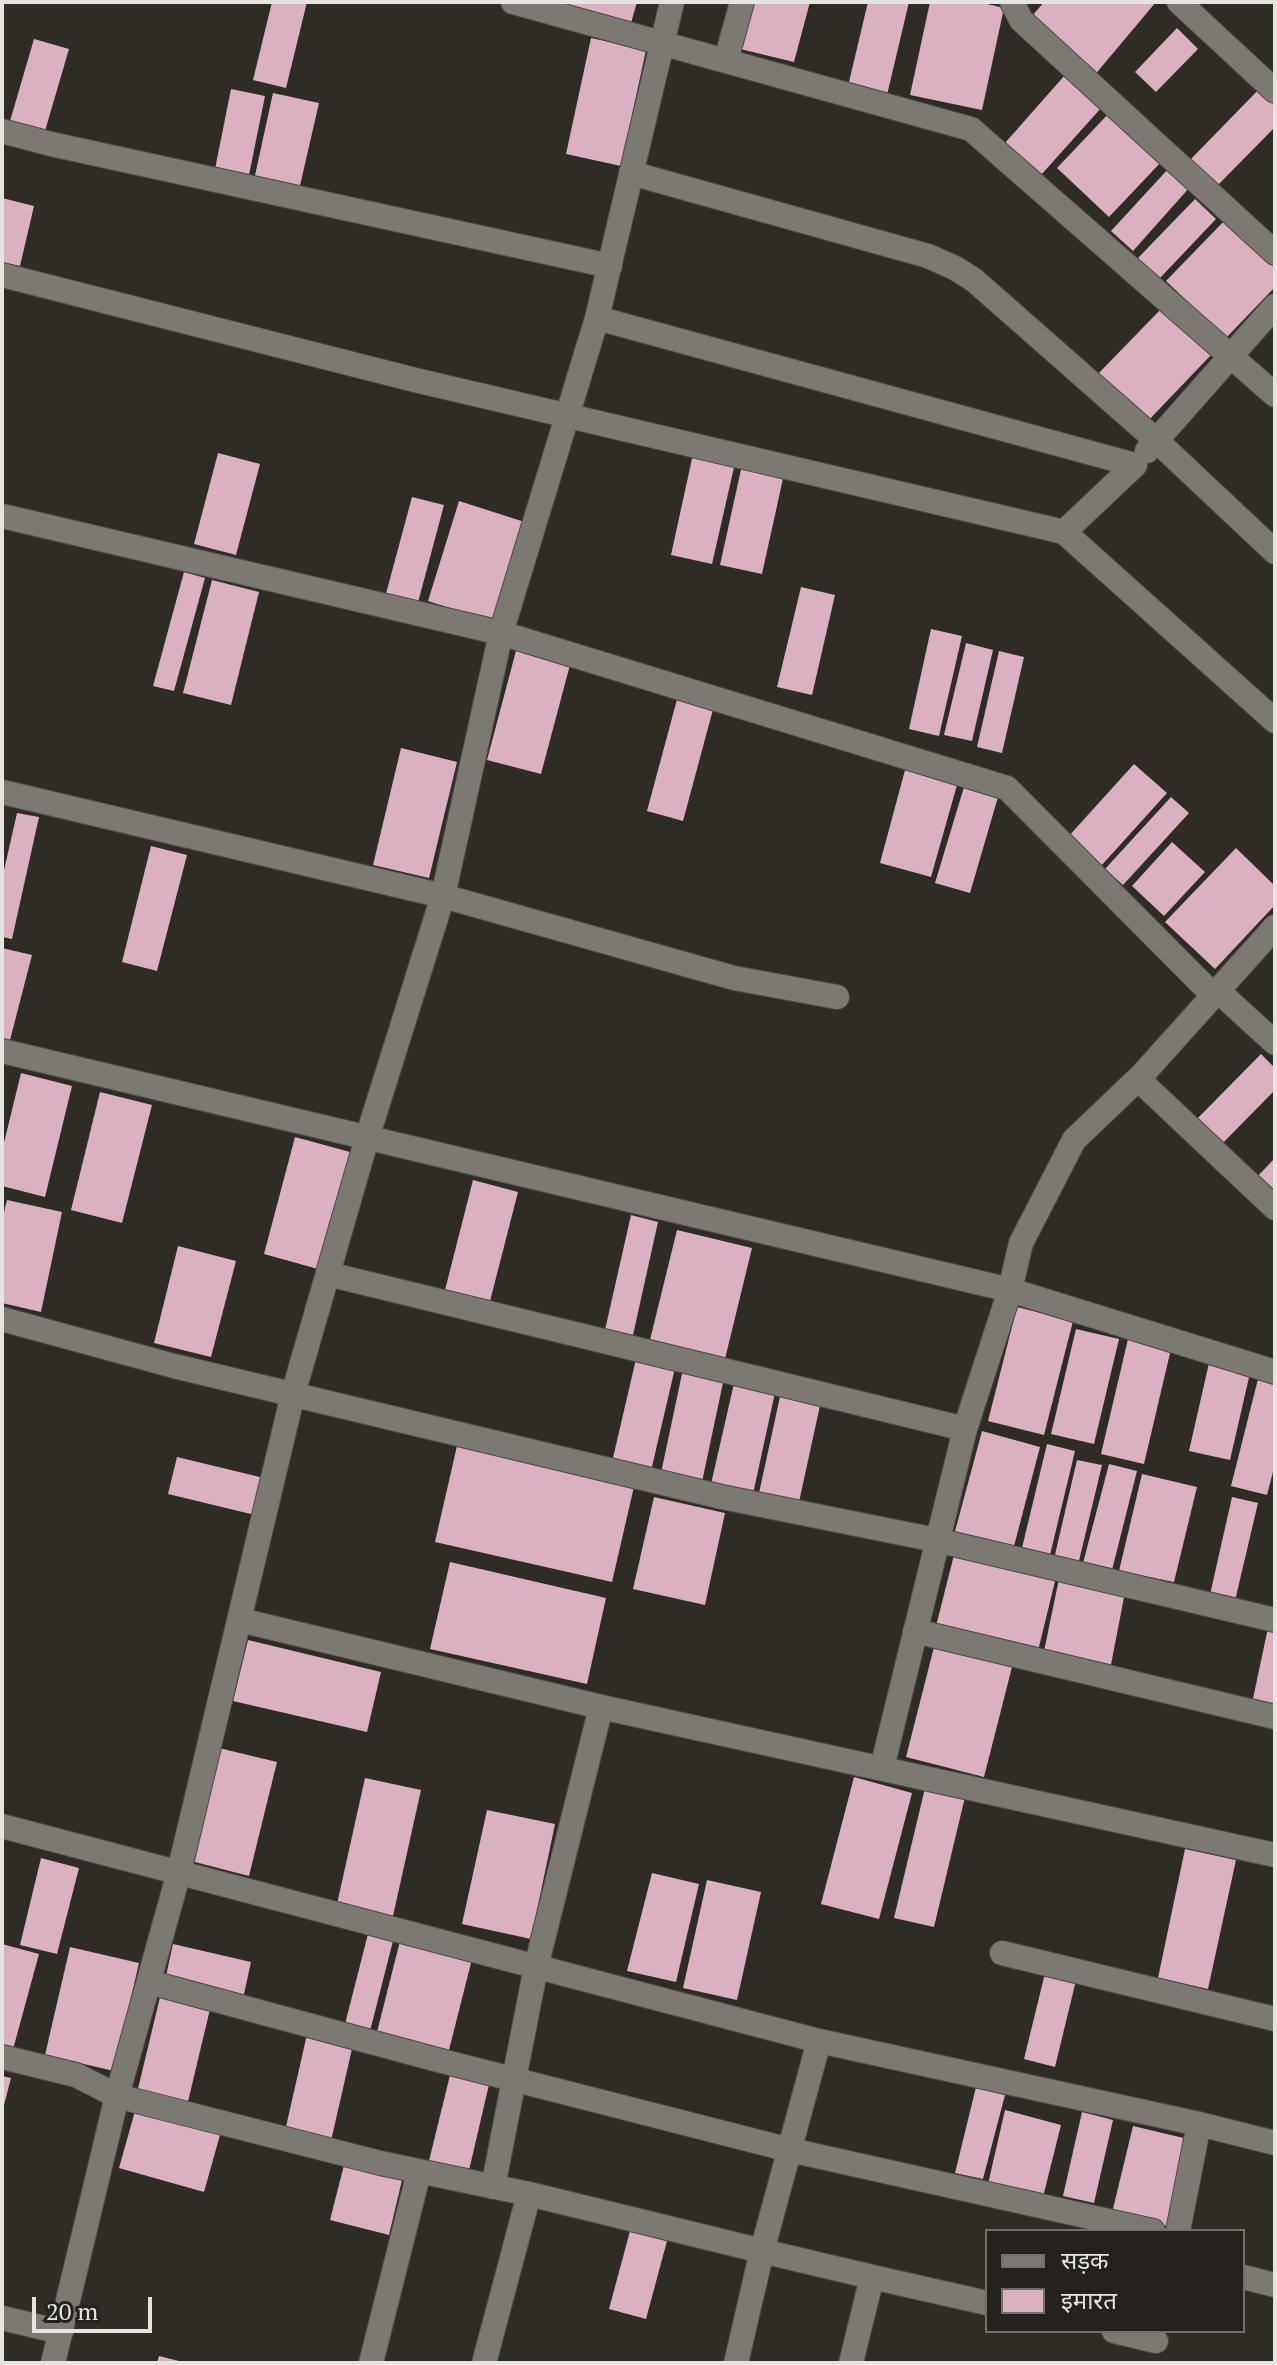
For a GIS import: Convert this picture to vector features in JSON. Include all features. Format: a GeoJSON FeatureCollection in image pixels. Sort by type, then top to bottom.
{"type":"FeatureCollection","features":[{"type":"Feature","properties":{"kind":"street"},"geometry":{"type":"LineString","coordinates":[[513,2],[971,129],[1275,395]]}},
{"type":"Feature","properties":{"kind":"street"},"geometry":{"type":"LineString","coordinates":[[53,2363],[117,2096],[179,1872],[293,1394],[367,1138],[443,896],[501,633],[597,318],[672,2]]}},
{"type":"Feature","properties":{"kind":"street"},"geometry":{"type":"LineString","coordinates":[[726,60],[742,2]]}},
{"type":"Feature","properties":{"kind":"street"},"geometry":{"type":"LineString","coordinates":[[1012,2],[1021,20],[1275,253]]}},
{"type":"Feature","properties":{"kind":"street"},"geometry":{"type":"LineString","coordinates":[[1179,2],[1275,91]]}},
{"type":"Feature","properties":{"kind":"street"},"geometry":{"type":"LineString","coordinates":[[2,131],[610,266]]}},
{"type":"Feature","properties":{"kind":"street"},"geometry":{"type":"LineString","coordinates":[[631,173],[928,256],[955,268],[974,280],[1157,441],[1275,552]]}},
{"type":"Feature","properties":{"kind":"street"},"geometry":{"type":"LineString","coordinates":[[2,275],[415,380],[1064,532],[1275,721]]}},
{"type":"Feature","properties":{"kind":"street"},"geometry":{"type":"LineString","coordinates":[[1064,532],[1135,465],[1275,306]]}},
{"type":"Feature","properties":{"kind":"street"},"geometry":{"type":"LineString","coordinates":[[597,318],[1135,465]]}},
{"type":"Feature","properties":{"kind":"street"},"geometry":{"type":"LineString","coordinates":[[2,516],[501,633],[1007,788],[1216,993],[1275,1043]]}},
{"type":"Feature","properties":{"kind":"street"},"geometry":{"type":"LineString","coordinates":[[2,792],[443,896],[734,978],[837,997]]}},
{"type":"Feature","properties":{"kind":"street"},"geometry":{"type":"LineString","coordinates":[[882,1768],[965,1429],[1010,1290],[1021,1243],[1074,1140],[1138,1079],[1275,927]]}},
{"type":"Feature","properties":{"kind":"street"},"geometry":{"type":"LineString","coordinates":[[2,1051],[1010,1290],[1275,1372]]}},
{"type":"Feature","properties":{"kind":"street"},"geometry":{"type":"LineString","coordinates":[[1138,1079],[1275,1208]]}},
{"type":"Feature","properties":{"kind":"street"},"geometry":{"type":"LineString","coordinates":[[328,1274],[965,1429]]}},
{"type":"Feature","properties":{"kind":"street"},"geometry":{"type":"LineString","coordinates":[[2,1319],[174,1366],[722,1497],[936,1540],[1275,1620]]}},
{"type":"Feature","properties":{"kind":"street"},"geometry":{"type":"LineString","coordinates":[[240,1620],[601,1707],[1275,1855]]}},
{"type":"Feature","properties":{"kind":"street"},"geometry":{"type":"LineString","coordinates":[[915,1631],[1275,1717]]}},
{"type":"Feature","properties":{"kind":"street"},"geometry":{"type":"LineString","coordinates":[[493,2187],[536,1967],[601,1707]]}},
{"type":"Feature","properties":{"kind":"street"},"geometry":{"type":"LineString","coordinates":[[2,1826],[819,2041],[1275,2143]]}},
{"type":"Feature","properties":{"kind":"street"},"geometry":{"type":"LineString","coordinates":[[1002,1953],[1275,2019]]}},
{"type":"Feature","properties":{"kind":"street"},"geometry":{"type":"LineString","coordinates":[[149,1982],[790,2150],[1144,2229]]}},
{"type":"Feature","properties":{"kind":"street"},"geometry":{"type":"LineString","coordinates":[[736,2363],[762,2251],[819,2041]]}},
{"type":"Feature","properties":{"kind":"street"},"geometry":{"type":"LineString","coordinates":[[2,2057],[76,2075],[117,2096],[419,2172],[529,2194],[985,2303]]}},
{"type":"Feature","properties":{"kind":"street"},"geometry":{"type":"LineString","coordinates":[[1178,2229],[1199,2124]]}},
{"type":"Feature","properties":{"kind":"street"},"geometry":{"type":"LineString","coordinates":[[371,2363],[419,2172]]}},
{"type":"Feature","properties":{"kind":"street"},"geometry":{"type":"LineString","coordinates":[[484,2363],[529,2194]]}},
{"type":"Feature","properties":{"kind":"street"},"geometry":{"type":"LineString","coordinates":[[851,2363],[872,2277]]}},
{"type":"Feature","properties":{"kind":"street"},"geometry":{"type":"LineString","coordinates":[[1245,2278],[1275,2285]]}},
{"type":"Feature","properties":{"kind":"street"},"geometry":{"type":"LineString","coordinates":[[2,2318],[61,2332]]}},
{"type":"Feature","properties":{"kind":"street"},"geometry":{"type":"LineString","coordinates":[[1120,2333],[1156,2345]]}},
{"type":"Feature","properties":{"kind":"building"},"geometry":{"type":"Polygon","coordinates":[[[272,2],[307,2],[286,88],[253,80],[272,2]]]}},
{"type":"Feature","properties":{"kind":"building"},"geometry":{"type":"Polygon","coordinates":[[[549,2],[637,2],[631,23],[549,2]]]}},
{"type":"Feature","properties":{"kind":"building"},"geometry":{"type":"Polygon","coordinates":[[[748,2],[810,2],[794,62],[736,48],[748,2]]]}},
{"type":"Feature","properties":{"kind":"building"},"geometry":{"type":"Polygon","coordinates":[[[868,2],[909,2],[887,95],[848,86],[868,2]]]}},
{"type":"Feature","properties":{"kind":"building"},"geometry":{"type":"Polygon","coordinates":[[[930,2],[979,2],[1004,8],[982,110],[910,95],[930,2]]]}},
{"type":"Feature","properties":{"kind":"building"},"geometry":{"type":"Polygon","coordinates":[[[1044,2],[1156,2],[1093,77],[1027,22],[1044,2]]]}},
{"type":"Feature","properties":{"kind":"building"},"geometry":{"type":"Polygon","coordinates":[[[1177,28],[1198,49],[1156,92],[1135,72],[1177,28]]]}},
{"type":"Feature","properties":{"kind":"building"},"geometry":{"type":"Polygon","coordinates":[[[591,38],[646,50],[621,166],[566,154],[591,38]]]}},
{"type":"Feature","properties":{"kind":"building"},"geometry":{"type":"Polygon","coordinates":[[[34,39],[69,49],[45,131],[10,121],[34,39]]]}},
{"type":"Feature","properties":{"kind":"building"},"geometry":{"type":"Polygon","coordinates":[[[1065,75],[1102,107],[1041,175],[1005,143],[1065,75]]]}},
{"type":"Feature","properties":{"kind":"building"},"geometry":{"type":"Polygon","coordinates":[[[1264,84],[1275,95],[1275,127],[1217,186],[1190,160],[1264,84]]]}},
{"type":"Feature","properties":{"kind":"building"},"geometry":{"type":"Polygon","coordinates":[[[231,89],[265,96],[248,180],[214,174],[231,89]]]}},
{"type":"Feature","properties":{"kind":"building"},"geometry":{"type":"Polygon","coordinates":[[[273,93],[319,103],[299,190],[254,180],[273,93]]]}},
{"type":"Feature","properties":{"kind":"building"},"geometry":{"type":"Polygon","coordinates":[[[1111,111],[1163,160],[1109,217],[1057,168],[1111,111]]]}},
{"type":"Feature","properties":{"kind":"building"},"geometry":{"type":"Polygon","coordinates":[[[1169,168],[1190,187],[1133,251],[1111,231],[1169,168]]]}},
{"type":"Feature","properties":{"kind":"building"},"geometry":{"type":"Polygon","coordinates":[[[2,198],[34,206],[20,266],[2,262],[2,198]]]}},
{"type":"Feature","properties":{"kind":"building"},"geometry":{"type":"Polygon","coordinates":[[[1195,199],[1216,219],[1160,278],[1138,258],[1195,199]]]}},
{"type":"Feature","properties":{"kind":"building"},"geometry":{"type":"Polygon","coordinates":[[[1227,218],[1275,265],[1275,287],[1226,338],[1166,281],[1227,218]]]}},
{"type":"Feature","properties":{"kind":"building"},"geometry":{"type":"Polygon","coordinates":[[[1162,308],[1211,355],[1145,424],[1095,377],[1162,308]]]}},
{"type":"Feature","properties":{"kind":"building"},"geometry":{"type":"Polygon","coordinates":[[[218,453],[260,464],[236,555],[194,544],[218,453]]]}},
{"type":"Feature","properties":{"kind":"building"},"geometry":{"type":"Polygon","coordinates":[[[693,454],[735,463],[712,564],[671,555],[693,454]]]}},
{"type":"Feature","properties":{"kind":"building"},"geometry":{"type":"Polygon","coordinates":[[[742,465],[784,474],[762,574],[720,565],[742,465]]]}},
{"type":"Feature","properties":{"kind":"building"},"geometry":{"type":"Polygon","coordinates":[[[412,497],[444,505],[416,610],[384,601],[412,497]]]}},
{"type":"Feature","properties":{"kind":"building"},"geometry":{"type":"Polygon","coordinates":[[[459,501],[531,524],[500,624],[428,601],[459,501]]]}},
{"type":"Feature","properties":{"kind":"building"},"geometry":{"type":"Polygon","coordinates":[[[184,572],[205,578],[174,691],[153,686],[184,572]]]}},
{"type":"Feature","properties":{"kind":"building"},"geometry":{"type":"Polygon","coordinates":[[[212,580],[259,592],[231,705],[183,693],[212,580]]]}},
{"type":"Feature","properties":{"kind":"building"},"geometry":{"type":"Polygon","coordinates":[[[801,587],[835,595],[812,695],[777,687],[801,587]]]}},
{"type":"Feature","properties":{"kind":"building"},"geometry":{"type":"Polygon","coordinates":[[[931,629],[962,636],[939,736],[909,729],[931,629]]]}},
{"type":"Feature","properties":{"kind":"building"},"geometry":{"type":"Polygon","coordinates":[[[966,643],[993,650],[972,741],[944,735],[966,643]]]}},
{"type":"Feature","properties":{"kind":"building"},"geometry":{"type":"Polygon","coordinates":[[[517,647],[571,661],[541,774],[487,760],[517,647]]]}},
{"type":"Feature","properties":{"kind":"building"},"geometry":{"type":"Polygon","coordinates":[[[999,651],[1024,657],[1002,753],[977,747],[999,651]]]}},
{"type":"Feature","properties":{"kind":"building"},"geometry":{"type":"Polygon","coordinates":[[[679,692],[715,702],[683,821],[647,811],[679,692]]]}},
{"type":"Feature","properties":{"kind":"building"},"geometry":{"type":"Polygon","coordinates":[[[401,748],[457,762],[429,878],[373,865],[401,748]]]}},
{"type":"Feature","properties":{"kind":"building"},"geometry":{"type":"Polygon","coordinates":[[[1134,764],[1167,793],[1101,866],[1068,837],[1134,764]]]}},
{"type":"Feature","properties":{"kind":"building"},"geometry":{"type":"Polygon","coordinates":[[[905,770],[957,785],[931,877],[880,863],[905,770]]]}},
{"type":"Feature","properties":{"kind":"building"},"geometry":{"type":"Polygon","coordinates":[[[964,787],[998,797],[970,893],[935,883],[964,787]]]}},
{"type":"Feature","properties":{"kind":"building"},"geometry":{"type":"Polygon","coordinates":[[[1171,797],[1189,813],[1123,885],[1105,869],[1171,797]]]}},
{"type":"Feature","properties":{"kind":"building"},"geometry":{"type":"Polygon","coordinates":[[[17,813],[39,817],[12,939],[2,937],[2,879],[17,813]]]}},
{"type":"Feature","properties":{"kind":"building"},"geometry":{"type":"Polygon","coordinates":[[[1172,842],[1205,872],[1164,916],[1132,886],[1172,842]]]}},
{"type":"Feature","properties":{"kind":"building"},"geometry":{"type":"Polygon","coordinates":[[[151,846],[187,855],[157,971],[122,962],[151,846]]]}},
{"type":"Feature","properties":{"kind":"building"},"geometry":{"type":"Polygon","coordinates":[[[1236,848],[1275,886],[1275,905],[1215,969],[1165,922],[1236,848]]]}},
{"type":"Feature","properties":{"kind":"building"},"geometry":{"type":"Polygon","coordinates":[[[2,948],[32,955],[10,1040],[2,1038],[2,948]]]}},
{"type":"Feature","properties":{"kind":"building"},"geometry":{"type":"Polygon","coordinates":[[[1261,1054],[1275,1068],[1275,1090],[1218,1148],[1193,1123],[1261,1054]]]}},
{"type":"Feature","properties":{"kind":"building"},"geometry":{"type":"Polygon","coordinates":[[[21,1073],[72,1086],[45,1197],[2,1186],[2,1151],[21,1073]]]}},
{"type":"Feature","properties":{"kind":"building"},"geometry":{"type":"Polygon","coordinates":[[[100,1092],[152,1105],[122,1223],[71,1210],[100,1092]]]}},
{"type":"Feature","properties":{"kind":"building"},"geometry":{"type":"Polygon","coordinates":[[[295,1137],[350,1152],[318,1269],[264,1254],[295,1137]]]}},
{"type":"Feature","properties":{"kind":"building"},"geometry":{"type":"Polygon","coordinates":[[[1275,1158],[1275,1203],[1252,1182],[1275,1158]]]}},
{"type":"Feature","properties":{"kind":"building"},"geometry":{"type":"Polygon","coordinates":[[[473,1180],[518,1192],[489,1305],[444,1294],[473,1180]]]}},
{"type":"Feature","properties":{"kind":"building"},"geometry":{"type":"Polygon","coordinates":[[[7,1200],[62,1212],[41,1312],[2,1303],[2,1220],[7,1200]]]}},
{"type":"Feature","properties":{"kind":"building"},"geometry":{"type":"Polygon","coordinates":[[[631,1215],[658,1222],[633,1335],[605,1330],[631,1215]]]}},
{"type":"Feature","properties":{"kind":"building"},"geometry":{"type":"Polygon","coordinates":[[[677,1230],[752,1248],[724,1363],[649,1344],[677,1230]]]}},
{"type":"Feature","properties":{"kind":"building"},"geometry":{"type":"Polygon","coordinates":[[[178,1246],[236,1261],[211,1357],[154,1343],[178,1246]]]}},
{"type":"Feature","properties":{"kind":"building"},"geometry":{"type":"Polygon","coordinates":[[[1017,1307],[1073,1321],[1044,1435],[988,1421],[1017,1307]]]}},
{"type":"Feature","properties":{"kind":"building"},"geometry":{"type":"Polygon","coordinates":[[[1076,1329],[1119,1339],[1094,1444],[1051,1434],[1076,1329]]]}},
{"type":"Feature","properties":{"kind":"building"},"geometry":{"type":"Polygon","coordinates":[[[1128,1339],[1171,1349],[1144,1464],[1101,1454],[1128,1339]]]}},
{"type":"Feature","properties":{"kind":"building"},"geometry":{"type":"Polygon","coordinates":[[[636,1359],[675,1368],[651,1471],[612,1462],[636,1359]]]}},
{"type":"Feature","properties":{"kind":"building"},"geometry":{"type":"Polygon","coordinates":[[[1209,1363],[1250,1373],[1230,1460],[1189,1451],[1209,1363]]]}},
{"type":"Feature","properties":{"kind":"building"},"geometry":{"type":"Polygon","coordinates":[[[683,1369],[724,1378],[702,1482],[661,1473],[683,1369]]]}},
{"type":"Feature","properties":{"kind":"building"},"geometry":{"type":"Polygon","coordinates":[[[735,1379],[776,1388],[753,1494],[711,1484],[735,1379]]]}},
{"type":"Feature","properties":{"kind":"building"},"geometry":{"type":"Polygon","coordinates":[[[1258,1379],[1275,1383],[1275,1464],[1267,1495],[1231,1486],[1258,1379]]]}},
{"type":"Feature","properties":{"kind":"building"},"geometry":{"type":"Polygon","coordinates":[[[781,1392],[821,1401],[799,1502],[759,1493],[781,1392]]]}},
{"type":"Feature","properties":{"kind":"building"},"geometry":{"type":"Polygon","coordinates":[[[982,1431],[1040,1447],[1013,1550],[954,1535],[982,1431]]]}},
{"type":"Feature","properties":{"kind":"building"},"geometry":{"type":"Polygon","coordinates":[[[459,1437],[636,1478],[612,1582],[435,1542],[459,1437]]]}},
{"type":"Feature","properties":{"kind":"building"},"geometry":{"type":"Polygon","coordinates":[[[1047,1444],[1075,1451],[1050,1555],[1022,1548],[1047,1444]]]}},
{"type":"Feature","properties":{"kind":"building"},"geometry":{"type":"Polygon","coordinates":[[[177,1457],[264,1478],[255,1515],[168,1494],[177,1457]]]}},
{"type":"Feature","properties":{"kind":"building"},"geometry":{"type":"Polygon","coordinates":[[[1077,1460],[1102,1465],[1078,1565],[1054,1559],[1077,1460]]]}},
{"type":"Feature","properties":{"kind":"building"},"geometry":{"type":"Polygon","coordinates":[[[1109,1464],[1137,1471],[1112,1570],[1083,1563],[1109,1464]]]}},
{"type":"Feature","properties":{"kind":"building"},"geometry":{"type":"Polygon","coordinates":[[[1142,1474],[1197,1487],[1174,1582],[1119,1571],[1142,1474]]]}},
{"type":"Feature","properties":{"kind":"building"},"geometry":{"type":"Polygon","coordinates":[[[654,1497],[725,1513],[705,1605],[633,1589],[654,1497]]]}},
{"type":"Feature","properties":{"kind":"building"},"geometry":{"type":"Polygon","coordinates":[[[1232,1497],[1258,1503],[1234,1605],[1209,1599],[1232,1497]]]}},
{"type":"Feature","properties":{"kind":"building"},"geometry":{"type":"Polygon","coordinates":[[[956,1547],[1057,1573],[1037,1655],[935,1630],[956,1547]]]}},
{"type":"Feature","properties":{"kind":"building"},"geometry":{"type":"Polygon","coordinates":[[[450,1562],[606,1598],[587,1684],[430,1649],[450,1562]]]}},
{"type":"Feature","properties":{"kind":"building"},"geometry":{"type":"Polygon","coordinates":[[[1060,1574],[1126,1587],[1109,1675],[1042,1661],[1060,1574]]]}},
{"type":"Feature","properties":{"kind":"building"},"geometry":{"type":"Polygon","coordinates":[[[1269,1623],[1275,1624],[1275,1713],[1251,1708],[1269,1623]]]}},
{"type":"Feature","properties":{"kind":"building"},"geometry":{"type":"Polygon","coordinates":[[[248,1640],[381,1672],[367,1732],[233,1701],[248,1640]]]}},
{"type":"Feature","properties":{"kind":"building"},"geometry":{"type":"Polygon","coordinates":[[[934,1647],[1012,1667],[984,1777],[906,1757],[934,1647]]]}},
{"type":"Feature","properties":{"kind":"building"},"geometry":{"type":"Polygon","coordinates":[[[219,1748],[277,1762],[249,1876],[191,1861],[219,1748]]]}},
{"type":"Feature","properties":{"kind":"building"},"geometry":{"type":"Polygon","coordinates":[[[854,1777],[912,1793],[879,1919],[821,1904],[854,1777]]]}},
{"type":"Feature","properties":{"kind":"building"},"geometry":{"type":"Polygon","coordinates":[[[365,1778],[421,1790],[393,1916],[337,1904],[365,1778]]]}},
{"type":"Feature","properties":{"kind":"building"},"geometry":{"type":"Polygon","coordinates":[[[925,1788],[965,1797],[934,1927],[894,1918],[925,1788]]]}},
{"type":"Feature","properties":{"kind":"building"},"geometry":{"type":"Polygon","coordinates":[[[487,1810],[555,1824],[531,1939],[462,1924],[487,1810]]]}},
{"type":"Feature","properties":{"kind":"building"},"geometry":{"type":"Polygon","coordinates":[[[1185,1849],[1236,1860],[1208,1989],[1158,1978],[1185,1849]]]}},
{"type":"Feature","properties":{"kind":"building"},"geometry":{"type":"Polygon","coordinates":[[[41,1858],[79,1868],[57,1954],[20,1945],[41,1858]]]}},
{"type":"Feature","properties":{"kind":"building"},"geometry":{"type":"Polygon","coordinates":[[[652,1873],[699,1884],[676,1982],[627,1971],[652,1873]]]}},
{"type":"Feature","properties":{"kind":"building"},"geometry":{"type":"Polygon","coordinates":[[[707,1880],[761,1892],[737,2000],[683,1988],[707,1880]]]}},
{"type":"Feature","properties":{"kind":"building"},"geometry":{"type":"Polygon","coordinates":[[[370,1926],[395,1933],[369,2035],[344,2028],[370,1926]]]}},
{"type":"Feature","properties":{"kind":"building"},"geometry":{"type":"Polygon","coordinates":[[[401,1937],[473,1955],[448,2054],[376,2036],[401,1937]]]}},
{"type":"Feature","properties":{"kind":"building"},"geometry":{"type":"Polygon","coordinates":[[[2,1944],[39,1954],[12,2053],[2,2050],[2,1944]]]}},
{"type":"Feature","properties":{"kind":"building"},"geometry":{"type":"Polygon","coordinates":[[[173,1944],[251,1962],[242,2003],[164,1985],[173,1944]]]}},
{"type":"Feature","properties":{"kind":"building"},"geometry":{"type":"Polygon","coordinates":[[[70,1947],[139,1963],[114,2071],[45,2055],[70,1947]]]}},
{"type":"Feature","properties":{"kind":"building"},"geometry":{"type":"Polygon","coordinates":[[[1047,1965],[1078,1972],[1055,2067],[1024,2059],[1047,1965]]]}},
{"type":"Feature","properties":{"kind":"building"},"geometry":{"type":"Polygon","coordinates":[[[161,1993],[211,2005],[186,2110],[136,2097],[161,1993]]]}},
{"type":"Feature","properties":{"kind":"building"},"geometry":{"type":"Polygon","coordinates":[[[308,2030],[354,2040],[331,2141],[285,2131],[308,2030]]]}},
{"type":"Feature","properties":{"kind":"building"},"geometry":{"type":"Polygon","coordinates":[[[452,2067],[491,2076],[467,2179],[427,2169],[452,2067]]]}},
{"type":"Feature","properties":{"kind":"building"},"geometry":{"type":"Polygon","coordinates":[[[2,2076],[11,2078],[3,2109],[2,2109],[2,2076]]]}},
{"type":"Feature","properties":{"kind":"building"},"geometry":{"type":"Polygon","coordinates":[[[976,2087],[1005,2095],[983,2179],[955,2173],[976,2087]]]}},
{"type":"Feature","properties":{"kind":"building"},"geometry":{"type":"Polygon","coordinates":[[[1005,2110],[1061,2125],[1043,2197],[988,2184],[1005,2110]]]}},
{"type":"Feature","properties":{"kind":"building"},"geometry":{"type":"Polygon","coordinates":[[[135,2111],[220,2135],[204,2192],[119,2168],[135,2111]]]}},
{"type":"Feature","properties":{"kind":"building"},"geometry":{"type":"Polygon","coordinates":[[[1082,2112],[1113,2120],[1094,2203],[1063,2196],[1082,2112]]]}},
{"type":"Feature","properties":{"kind":"building"},"geometry":{"type":"Polygon","coordinates":[[[1133,2126],[1192,2140],[1171,2227],[1112,2213],[1133,2126]]]}},
{"type":"Feature","properties":{"kind":"building"},"geometry":{"type":"Polygon","coordinates":[[[344,2165],[402,2180],[389,2235],[330,2220],[344,2165]]]}},
{"type":"Feature","properties":{"kind":"building"},"geometry":{"type":"Polygon","coordinates":[[[630,2231],[667,2241],[646,2319],[609,2309],[630,2231]]]}},
{"type":"Feature","properties":{"kind":"building"},"geometry":{"type":"Polygon","coordinates":[[[159,2356],[183,2362],[183,2363],[157,2363],[159,2356]]]}}]}
